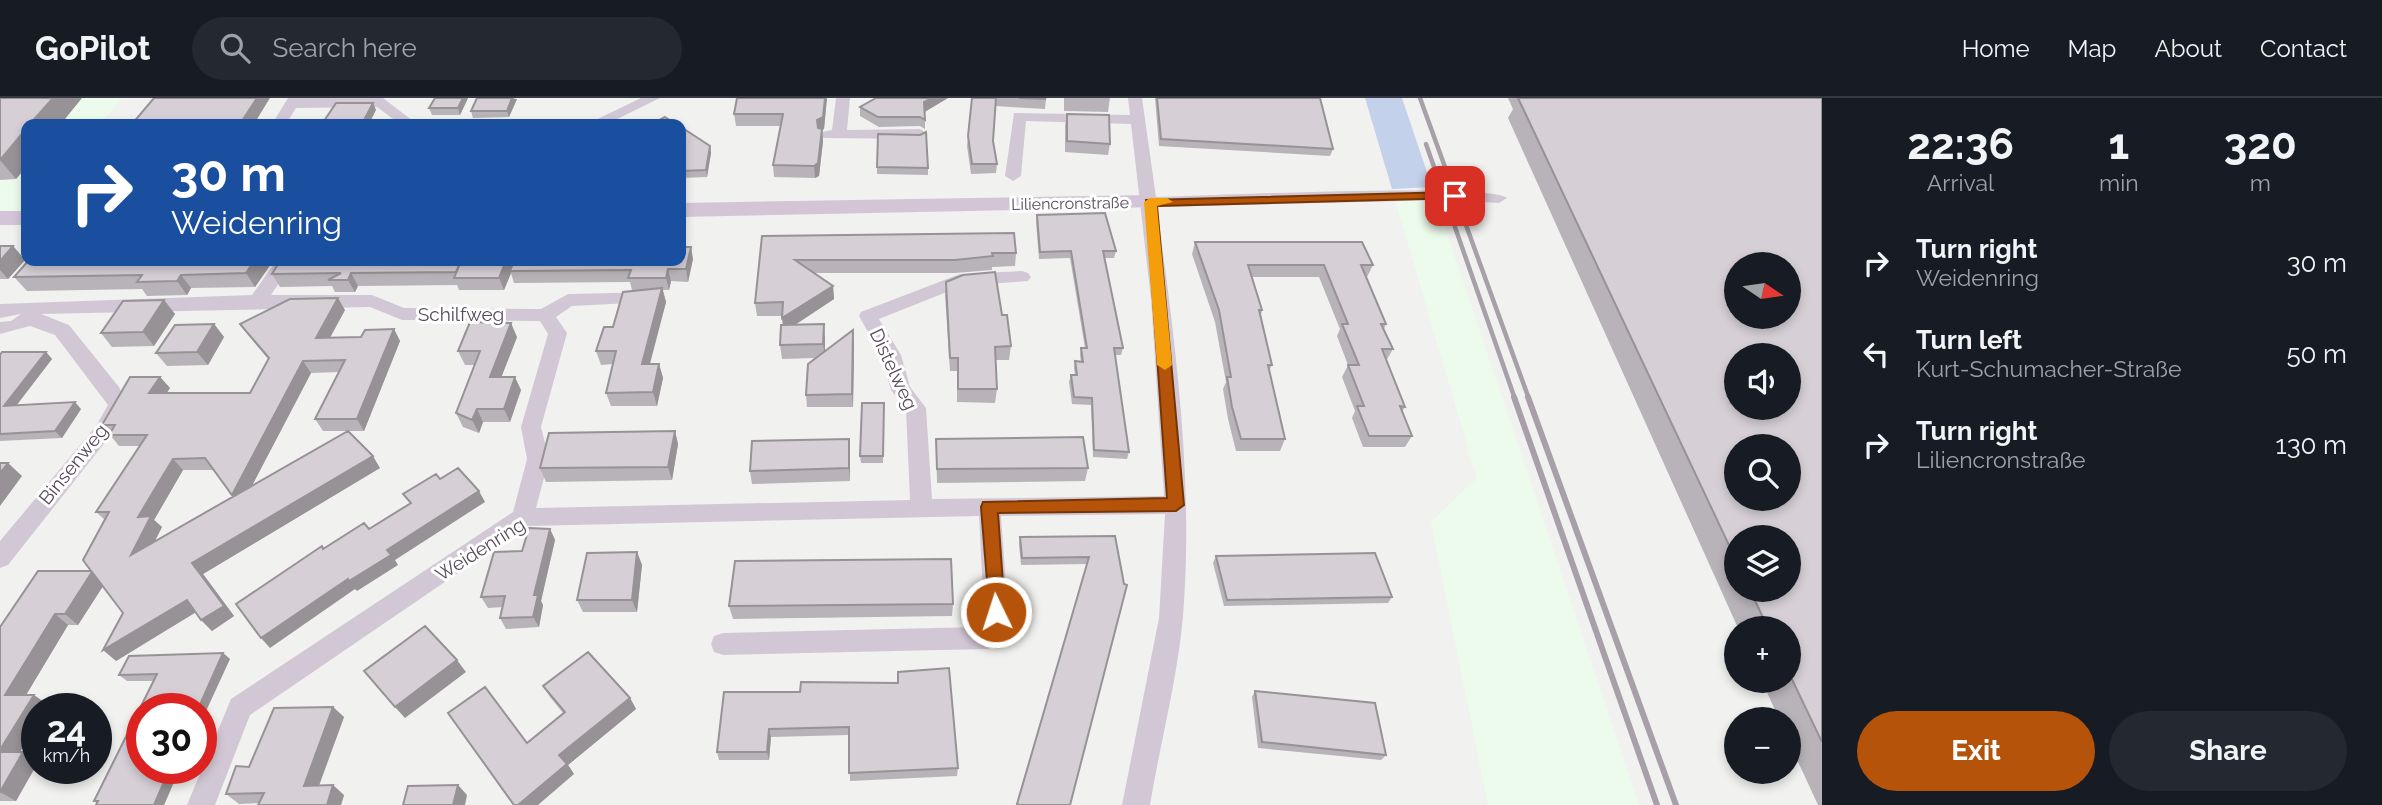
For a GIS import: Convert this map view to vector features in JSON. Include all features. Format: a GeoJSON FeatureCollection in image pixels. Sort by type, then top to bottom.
{"type":"FeatureCollection","features":[{"type":"Feature","properties":{"kind":"street"},"geometry":{"type":"LineString","coordinates":[[606,119],[653,98]]}},
{"type":"Feature","properties":{"kind":"street"},"geometry":{"type":"LineString","coordinates":[[843,98],[833,135],[920,134]]}},
{"type":"Feature","properties":{"kind":"street"},"geometry":{"type":"LineString","coordinates":[[1135,98],[1150,202],[1176,505],[1171,618],[1136,805]]}},
{"type":"Feature","properties":{"kind":"street"},"geometry":{"type":"LineString","coordinates":[[282,119],[293,101],[381,102],[403,119]]}},
{"type":"Feature","properties":{"kind":"street"},"geometry":{"type":"LineString","coordinates":[[1013,176],[1018,116],[1137,120]]}},
{"type":"Feature","properties":{"kind":"street","name":"Liliencronstraße"},"geometry":{"type":"LineString","coordinates":[[686,208],[735,211],[808,207],[1443,195],[1499,198]]}},
{"type":"Feature","properties":{"kind":"street"},"geometry":{"type":"LineString","coordinates":[[0,218],[21,218]]}},
{"type":"Feature","properties":{"kind":"street"},"geometry":{"type":"LineString","coordinates":[[257,301],[281,266]]}},
{"type":"Feature","properties":{"kind":"street","name":"Distelweg"},"geometry":{"type":"LineString","coordinates":[[920,507],[916,408],[901,390],[891,355],[867,316],[960,279],[1022,277]]}},
{"type":"Feature","properties":{"kind":"street","name":"Schilfweg"},"geometry":{"type":"LineString","coordinates":[[257,301],[372,301],[402,314],[545,315],[568,300],[661,296]]}},
{"type":"Feature","properties":{"kind":"street","name":"Binsenweg"},"geometry":{"type":"LineString","coordinates":[[0,312],[8,308],[33,313],[257,301]]}},
{"type":"Feature","properties":{"kind":"street","name":"Binsenweg"},"geometry":{"type":"LineString","coordinates":[[0,328],[11,328],[33,313]]}},
{"type":"Feature","properties":{"kind":"street","name":"Binsenweg"},"geometry":{"type":"LineString","coordinates":[[0,558],[103,431],[118,405],[112,392],[62,330],[33,313]]}},
{"type":"Feature","properties":{"kind":"street"},"geometry":{"type":"LineString","coordinates":[[523,517],[538,459],[531,427],[558,333],[545,315]]}},
{"type":"Feature","properties":{"kind":"street","name":"Weidenring"},"geometry":{"type":"LineString","coordinates":[[201,805],[240,707],[523,517],[920,507],[1176,505]]}},
{"type":"Feature","properties":{"kind":"street"},"geometry":{"type":"LineString","coordinates":[[723,644],[987,638],[996,612],[989,507]]}},
{"type":"Feature","properties":{"kind":"shaded area"},"geometry":{"type":"Polygon","coordinates":[[[0,98],[122,98],[104,119],[21,119],[21,212],[0,214],[0,98]]]}},
{"type":"Feature","properties":{"kind":"shaded area"},"geometry":{"type":"Polygon","coordinates":[[[1365,98],[1402,98],[1432,187],[1392,189],[1365,98]]]}},
{"type":"Feature","properties":{"kind":"shaded area"},"geometry":{"type":"Polygon","coordinates":[[[1395,200],[1436,201],[1639,805],[1488,805],[1431,522],[1477,478],[1395,200]]]}},
{"type":"Feature","properties":{"kind":"building"},"geometry":{"type":"Polygon","coordinates":[[[0,98],[53,98],[34,119],[21,119],[21,135],[0,160],[0,98]]]}},
{"type":"Feature","properties":{"kind":"building"},"geometry":{"type":"Polygon","coordinates":[[[154,98],[257,98],[243,119],[136,119],[154,98]]]}},
{"type":"Feature","properties":{"kind":"building"},"geometry":{"type":"Polygon","coordinates":[[[435,98],[463,98],[458,108],[429,108],[435,98]]]}},
{"type":"Feature","properties":{"kind":"building"},"geometry":{"type":"Polygon","coordinates":[[[477,98],[512,98],[507,111],[471,111],[477,98]]]}},
{"type":"Feature","properties":{"kind":"building"},"geometry":{"type":"Polygon","coordinates":[[[737,98],[825,98],[823,117],[817,120],[818,128],[822,129],[818,163],[814,166],[773,165],[783,114],[734,114],[737,98]]]}},
{"type":"Feature","properties":{"kind":"building"},"geometry":{"type":"Polygon","coordinates":[[[876,98],[932,98],[924,102],[925,120],[920,117],[878,117],[860,107],[876,98]]]}},
{"type":"Feature","properties":{"kind":"building"},"geometry":{"type":"Polygon","coordinates":[[[972,98],[996,98],[993,141],[997,164],[972,164],[968,136],[972,98]]]}},
{"type":"Feature","properties":{"kind":"building"},"geometry":{"type":"Polygon","coordinates":[[[1157,98],[1320,98],[1333,149],[1161,139],[1157,98]]]}},
{"type":"Feature","properties":{"kind":"building"},"geometry":{"type":"Polygon","coordinates":[[[1518,98],[1822,98],[1822,742],[1799,693],[1801,693],[1801,616],[1762,616],[1756,602],[1801,602],[1801,525],[1724,525],[1724,535],[1518,98]]]}},
{"type":"Feature","properties":{"kind":"building"},"geometry":{"type":"Polygon","coordinates":[[[336,103],[373,103],[365,119],[325,119],[336,103]]]}},
{"type":"Feature","properties":{"kind":"building"},"geometry":{"type":"Polygon","coordinates":[[[1067,114],[1109,115],[1110,144],[1067,141],[1067,114]]]}},
{"type":"Feature","properties":{"kind":"building"},"geometry":{"type":"Polygon","coordinates":[[[686,130],[710,146],[706,170],[686,171],[686,130]]]}},
{"type":"Feature","properties":{"kind":"building"},"geometry":{"type":"Polygon","coordinates":[[[926,132],[928,168],[877,167],[878,134],[920,135],[926,132]]]}},
{"type":"Feature","properties":{"kind":"building"},"geometry":{"type":"Polygon","coordinates":[[[1105,213],[1116,251],[1103,251],[1123,348],[1114,348],[1129,452],[1094,450],[1092,398],[1074,397],[1071,375],[1077,375],[1075,361],[1083,362],[1081,348],[1087,348],[1071,251],[1040,252],[1037,215],[1105,213]]]}},
{"type":"Feature","properties":{"kind":"building"},"geometry":{"type":"Polygon","coordinates":[[[1014,233],[1016,253],[992,253],[993,256],[955,260],[795,260],[833,286],[782,318],[783,302],[755,303],[762,236],[1014,233]]]}},
{"type":"Feature","properties":{"kind":"building"},"geometry":{"type":"Polygon","coordinates":[[[1195,242],[1362,242],[1373,265],[1361,265],[1386,324],[1381,324],[1393,349],[1382,349],[1405,407],[1400,406],[1412,436],[1369,436],[1357,406],[1364,406],[1348,365],[1359,365],[1342,324],[1348,324],[1324,265],[1248,265],[1262,310],[1259,310],[1272,365],[1268,365],[1285,439],[1241,439],[1232,407],[1227,377],[1231,377],[1219,310],[1195,242]]]}},
{"type":"Feature","properties":{"kind":"building"},"geometry":{"type":"Polygon","coordinates":[[[0,246],[13,246],[0,261],[0,246]]]}},
{"type":"Feature","properties":{"kind":"building"},"geometry":{"type":"Polygon","coordinates":[[[686,247],[691,247],[686,269],[668,269],[666,278],[628,278],[631,270],[510,271],[512,266],[686,266],[686,247]]]}},
{"type":"Feature","properties":{"kind":"building"},"geometry":{"type":"Polygon","coordinates":[[[24,266],[251,266],[246,273],[181,275],[177,281],[137,282],[142,275],[14,277],[24,266]]]}},
{"type":"Feature","properties":{"kind":"building"},"geometry":{"type":"Polygon","coordinates":[[[277,266],[459,266],[456,272],[351,273],[348,280],[328,280],[341,273],[272,274],[277,266]]]}},
{"type":"Feature","properties":{"kind":"building"},"geometry":{"type":"Polygon","coordinates":[[[459,266],[504,266],[499,278],[454,278],[459,266]]]}},
{"type":"Feature","properties":{"kind":"building"},"geometry":{"type":"Polygon","coordinates":[[[995,272],[1002,315],[1007,315],[1011,346],[995,347],[997,389],[958,389],[958,358],[950,358],[946,282],[963,275],[995,272]]]}},
{"type":"Feature","properties":{"kind":"building"},"geometry":{"type":"Polygon","coordinates":[[[662,288],[642,364],[659,364],[653,392],[606,393],[616,351],[596,351],[604,327],[613,327],[623,292],[662,288]]]}},
{"type":"Feature","properties":{"kind":"building"},"geometry":{"type":"Polygon","coordinates":[[[338,298],[316,338],[361,337],[365,330],[394,329],[357,419],[315,419],[345,360],[303,361],[232,495],[205,458],[173,459],[138,517],[151,516],[131,555],[348,431],[373,456],[192,563],[224,606],[201,620],[187,600],[103,650],[123,613],[92,572],[65,614],[55,614],[5,695],[21,695],[21,716],[0,750],[0,627],[38,571],[91,571],[83,560],[109,512],[96,512],[147,435],[109,435],[115,425],[102,425],[130,377],[160,377],[149,393],[250,393],[269,358],[240,324],[290,299],[338,298]]]}},
{"type":"Feature","properties":{"kind":"building"},"geometry":{"type":"Polygon","coordinates":[[[164,300],[143,332],[101,333],[123,301],[164,300]]]}},
{"type":"Feature","properties":{"kind":"building"},"geometry":{"type":"Polygon","coordinates":[[[470,322],[511,323],[490,377],[515,377],[504,409],[477,409],[472,420],[456,413],[480,351],[458,351],[470,322]]]}},
{"type":"Feature","properties":{"kind":"building"},"geometry":{"type":"Polygon","coordinates":[[[214,324],[197,352],[156,353],[175,325],[214,324]]]}},
{"type":"Feature","properties":{"kind":"building"},"geometry":{"type":"Polygon","coordinates":[[[824,324],[823,344],[780,345],[781,325],[824,324]]]}},
{"type":"Feature","properties":{"kind":"building"},"geometry":{"type":"Polygon","coordinates":[[[853,330],[852,394],[806,395],[808,364],[853,330]]]}},
{"type":"Feature","properties":{"kind":"building"},"geometry":{"type":"Polygon","coordinates":[[[2,352],[46,352],[4,406],[75,402],[55,431],[0,434],[2,352]]]}},
{"type":"Feature","properties":{"kind":"building"},"geometry":{"type":"Polygon","coordinates":[[[862,403],[884,403],[883,456],[860,456],[862,403]]]}},
{"type":"Feature","properties":{"kind":"building"},"geometry":{"type":"Polygon","coordinates":[[[675,431],[668,467],[540,468],[549,433],[675,431]]]}},
{"type":"Feature","properties":{"kind":"building"},"geometry":{"type":"Polygon","coordinates":[[[1083,437],[1088,468],[937,469],[936,439],[1083,437]]]}},
{"type":"Feature","properties":{"kind":"building"},"geometry":{"type":"Polygon","coordinates":[[[849,439],[849,468],[750,471],[752,441],[849,439]]]}},
{"type":"Feature","properties":{"kind":"building"},"geometry":{"type":"Polygon","coordinates":[[[0,463],[8,463],[0,473],[0,463]]]}},
{"type":"Feature","properties":{"kind":"building"},"geometry":{"type":"Polygon","coordinates":[[[458,468],[479,491],[387,550],[391,555],[349,581],[348,579],[261,638],[236,604],[322,546],[323,549],[364,523],[369,529],[411,503],[403,494],[436,474],[440,479],[458,468]]]}},
{"type":"Feature","properties":{"kind":"building"},"geometry":{"type":"Polygon","coordinates":[[[529,528],[550,529],[534,595],[538,595],[533,617],[500,618],[505,596],[481,597],[494,552],[522,551],[529,528]]]}},
{"type":"Feature","properties":{"kind":"building"},"geometry":{"type":"Polygon","coordinates":[[[1115,536],[1124,584],[1127,585],[1070,805],[1017,804],[1089,557],[1022,558],[1020,537],[1115,536]]]}},
{"type":"Feature","properties":{"kind":"building"},"geometry":{"type":"Polygon","coordinates":[[[637,552],[632,600],[577,600],[587,553],[637,552]]]}},
{"type":"Feature","properties":{"kind":"building"},"geometry":{"type":"Polygon","coordinates":[[[1375,553],[1392,597],[1227,600],[1216,556],[1375,553]]]}},
{"type":"Feature","properties":{"kind":"building"},"geometry":{"type":"Polygon","coordinates":[[[951,559],[953,604],[729,606],[735,561],[951,559]]]}},
{"type":"Feature","properties":{"kind":"building"},"geometry":{"type":"Polygon","coordinates":[[[425,626],[457,660],[395,707],[364,671],[425,626]]]}},
{"type":"Feature","properties":{"kind":"building"},"geometry":{"type":"Polygon","coordinates":[[[588,652],[630,698],[559,755],[567,764],[518,805],[514,805],[448,713],[485,687],[527,743],[565,712],[543,686],[588,652]]]}},
{"type":"Feature","properties":{"kind":"building"},"geometry":{"type":"Polygon","coordinates":[[[223,653],[205,693],[148,693],[157,674],[119,675],[129,656],[223,653]]]}},
{"type":"Feature","properties":{"kind":"building"},"geometry":{"type":"Polygon","coordinates":[[[949,668],[958,768],[849,773],[849,727],[769,729],[767,752],[717,752],[724,692],[800,692],[801,682],[898,683],[898,672],[949,668]]]}},
{"type":"Feature","properties":{"kind":"building"},"geometry":{"type":"Polygon","coordinates":[[[1255,691],[1375,703],[1386,755],[1262,742],[1255,691]]]}},
{"type":"Feature","properties":{"kind":"building"},"geometry":{"type":"Polygon","coordinates":[[[333,707],[304,786],[333,785],[327,805],[258,805],[264,793],[226,794],[236,766],[249,767],[274,708],[333,707]]]}},
{"type":"Feature","properties":{"kind":"building"},"geometry":{"type":"Polygon","coordinates":[[[126,736],[126,784],[163,784],[154,805],[96,805],[98,801],[94,801],[102,784],[112,784],[112,765],[126,736]]]}},
{"type":"Feature","properties":{"kind":"building"},"geometry":{"type":"Polygon","coordinates":[[[0,752],[21,752],[21,755],[0,792],[0,752]]]}},
{"type":"Feature","properties":{"kind":"building"},"geometry":{"type":"Polygon","coordinates":[[[458,785],[453,805],[403,805],[408,786],[458,785]]]}},
{"type":"Feature","properties":{"kind":"railway"},"geometry":{"type":"LineString","coordinates":[[1420,98],[1529,399]]}},
{"type":"Feature","properties":{"kind":"railway"},"geometry":{"type":"LineString","coordinates":[[1426,144],[1515,399]]}},
{"type":"Feature","properties":{"kind":"railway"},"geometry":{"type":"LineString","coordinates":[[1514,397],[1657,805]]}},
{"type":"Feature","properties":{"kind":"railway"},"geometry":{"type":"LineString","coordinates":[[1528,397],[1676,805]]}},
{"type":"Feature","properties":{"kind":"slow traffic"},"geometry":{"type":"LineString","coordinates":[[1165,365],[1150,202],[1167,202]]}},
{"type":"Feature","properties":{"kind":"route"},"geometry":{"type":"LineString","coordinates":[[996,612],[989,507],[1176,505],[1150,202],[1455,196]]}}]}
